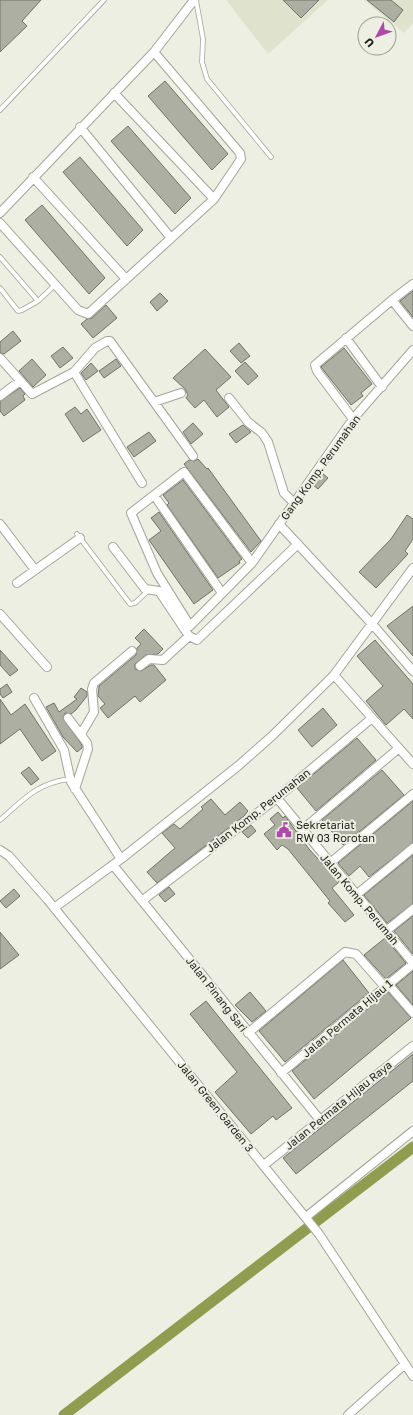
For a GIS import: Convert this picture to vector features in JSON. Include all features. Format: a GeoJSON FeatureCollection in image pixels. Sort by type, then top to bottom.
{"type":"FeatureCollection","features":[{"type":"Feature","properties":{"kind":"street"},"geometry":{"type":"LineString","coordinates":[[0,213],[80,127],[154,52],[195,0]]}},
{"type":"Feature","properties":{"kind":"street"},"geometry":{"type":"LineString","coordinates":[[1,227],[78,310],[88,314],[214,199],[241,159],[240,153],[154,52]]}},
{"type":"Feature","properties":{"kind":"street"},"geometry":{"type":"LineString","coordinates":[[114,93],[214,199]]}},
{"type":"Feature","properties":{"kind":"street"},"geometry":{"type":"LineString","coordinates":[[80,127],[171,238]]}},
{"type":"Feature","properties":{"kind":"street"},"geometry":{"type":"LineString","coordinates":[[33,177],[126,278]]}},
{"type":"Feature","properties":{"kind":"street"},"geometry":{"type":"LineString","coordinates":[[353,419],[315,368],[316,363],[413,284]]}},
{"type":"Feature","properties":{"kind":"street"},"geometry":{"type":"LineString","coordinates":[[392,300],[413,326]]}},
{"type":"Feature","properties":{"kind":"street"},"geometry":{"type":"LineString","coordinates":[[346,338],[382,387]]}},
{"type":"Feature","properties":{"kind":"street"},"geometry":{"type":"LineString","coordinates":[[0,358],[20,381],[34,394],[74,372],[95,348],[107,341],[110,341],[193,456]]}},
{"type":"Feature","properties":{"kind":"street","name":"Gang Komp. Perumahan"},"geometry":{"type":"LineString","coordinates":[[413,350],[353,419],[279,524],[373,624],[413,671]]}},
{"type":"Feature","properties":{"kind":"street"},"geometry":{"type":"LineString","coordinates":[[74,372],[142,483]]}},
{"type":"Feature","properties":{"kind":"street"},"geometry":{"type":"LineString","coordinates":[[0,396],[20,381]]}},
{"type":"Feature","properties":{"kind":"street"},"geometry":{"type":"LineString","coordinates":[[154,402],[181,393]]}},
{"type":"Feature","properties":{"kind":"street"},"geometry":{"type":"LineString","coordinates":[[229,398],[248,422],[262,433],[268,442],[284,493],[294,502]]}},
{"type":"Feature","properties":{"kind":"street"},"geometry":{"type":"LineString","coordinates":[[252,563],[184,472],[131,514],[157,573],[190,626],[252,563],[279,524]]}},
{"type":"Feature","properties":{"kind":"street"},"geometry":{"type":"LineString","coordinates":[[154,496],[222,593]]}},
{"type":"Feature","properties":{"kind":"street"},"geometry":{"type":"LineString","coordinates":[[0,524],[35,570]]}},
{"type":"Feature","properties":{"kind":"street"},"geometry":{"type":"LineString","coordinates":[[17,583],[78,536]]}},
{"type":"Feature","properties":{"kind":"street"},"geometry":{"type":"LineString","coordinates":[[113,548],[143,588],[159,591],[189,636],[195,640],[199,639],[298,544]]}},
{"type":"Feature","properties":{"kind":"street"},"geometry":{"type":"LineString","coordinates":[[54,908],[114,866],[238,766],[334,675],[413,568]]}},
{"type":"Feature","properties":{"kind":"street"},"geometry":{"type":"LineString","coordinates":[[407,577],[413,584]]}},
{"type":"Feature","properties":{"kind":"street"},"geometry":{"type":"LineString","coordinates":[[0,614],[47,667]]}},
{"type":"Feature","properties":{"kind":"street"},"geometry":{"type":"LineString","coordinates":[[140,666],[149,659],[163,660],[189,636]]}},
{"type":"Feature","properties":{"kind":"street"},"geometry":{"type":"LineString","coordinates":[[81,734],[94,712],[92,689],[94,683],[132,651]]}},
{"type":"Feature","properties":{"kind":"street"},"geometry":{"type":"LineString","coordinates":[[334,675],[413,764]]}},
{"type":"Feature","properties":{"kind":"street"},"geometry":{"type":"LineString","coordinates":[[34,698],[64,750],[70,779],[121,859]]}},
{"type":"Feature","properties":{"kind":"street"},"geometry":{"type":"LineString","coordinates":[[68,718],[87,743],[88,749],[75,788]]}},
{"type":"Feature","properties":{"kind":"street","name":"Jalan Komp. Perumahan"},"geometry":{"type":"LineString","coordinates":[[143,900],[276,798],[372,718]]}},
{"type":"Feature","properties":{"kind":"street"},"geometry":{"type":"LineString","coordinates":[[302,830],[399,748]]}},
{"type":"Feature","properties":{"kind":"street"},"geometry":{"type":"LineString","coordinates":[[330,863],[413,794]]}},
{"type":"Feature","properties":{"kind":"street","name":"Jalan Komp. Perumah"},"geometry":{"type":"LineString","coordinates":[[276,798],[413,964]]}},
{"type":"Feature","properties":{"kind":"street"},"geometry":{"type":"LineString","coordinates":[[356,895],[413,848]]}},
{"type":"Feature","properties":{"kind":"street","name":"Jalan Green Garden 3"},"geometry":{"type":"LineString","coordinates":[[0,850],[9,856],[54,908],[319,1234],[413,1376]]}},
{"type":"Feature","properties":{"kind":"street","name":"Jalan Pinang Sari"},"geometry":{"type":"LineString","coordinates":[[114,866],[320,1120]]}},
{"type":"Feature","properties":{"kind":"street"},"geometry":{"type":"LineString","coordinates":[[386,931],[413,908]]}},
{"type":"Feature","properties":{"kind":"street"},"geometry":{"type":"LineString","coordinates":[[248,1033],[345,952],[356,954],[413,1013]]}},
{"type":"Feature","properties":{"kind":"street","name":"Jalan Permata Hijau 1"},"geometry":{"type":"LineString","coordinates":[[281,1073],[413,964]]}},
{"type":"Feature","properties":{"kind":"street","name":"Jalan Permata Hijau Raya"},"geometry":{"type":"LineString","coordinates":[[264,1165],[413,1046]]}},
{"type":"Feature","properties":{"kind":"street"},"geometry":{"type":"LineString","coordinates":[[307,1219],[413,1131]]}},
{"type":"Feature","properties":{"kind":"street"},"geometry":{"type":"LineString","coordinates":[[348,1415],[405,1364]]}},
{"type":"Feature","properties":{"kind":"lane"},"geometry":{"type":"LineString","coordinates":[[0,110],[104,0]]}},
{"type":"Feature","properties":{"kind":"lane"},"geometry":{"type":"LineString","coordinates":[[195,0],[203,39],[202,62],[207,79],[271,157]]}},
{"type":"Feature","properties":{"kind":"lane"},"geometry":{"type":"LineString","coordinates":[[0,256],[38,301]]}},
{"type":"Feature","properties":{"kind":"lane"},"geometry":{"type":"LineString","coordinates":[[0,288],[18,311],[38,301],[55,285]]}},
{"type":"Feature","properties":{"kind":"lane"},"geometry":{"type":"LineString","coordinates":[[78,536],[130,604],[135,603],[149,590]]}},
{"type":"Feature","properties":{"kind":"lane"},"geometry":{"type":"LineString","coordinates":[[0,820],[36,790],[51,782],[70,779]]}},
{"type":"Feature","properties":{"kind":"shaded area"},"geometry":{"type":"Polygon","coordinates":[[[226,0],[328,0],[268,54],[226,0]]]}},
{"type":"Feature","properties":{"kind":"shaded area"},"geometry":{"type":"Polygon","coordinates":[[[364,0],[413,0],[413,23],[404,33],[397,27],[397,16],[383,16],[364,0]]]}},
{"type":"Feature","properties":{"kind":"building"},"geometry":{"type":"Polygon","coordinates":[[[0,0],[41,0],[22,21],[27,26],[0,52],[0,0]]]}},
{"type":"Feature","properties":{"kind":"building"},"geometry":{"type":"Polygon","coordinates":[[[283,0],[319,0],[301,18],[283,0]]]}},
{"type":"Feature","properties":{"kind":"building"},"geometry":{"type":"Polygon","coordinates":[[[367,0],[391,0],[403,10],[397,18],[397,16],[387,16],[367,0]]]}},
{"type":"Feature","properties":{"kind":"building"},"geometry":{"type":"Polygon","coordinates":[[[165,81],[228,154],[212,170],[148,96],[165,81]]]}},
{"type":"Feature","properties":{"kind":"building"},"geometry":{"type":"Polygon","coordinates":[[[128,126],[191,198],[175,214],[111,141],[128,126]]]}},
{"type":"Feature","properties":{"kind":"building"},"geometry":{"type":"Polygon","coordinates":[[[80,157],[143,230],[127,246],[63,172],[80,157]]]}},
{"type":"Feature","properties":{"kind":"building"},"geometry":{"type":"Polygon","coordinates":[[[42,205],[105,278],[89,294],[25,220],[42,205]]]}},
{"type":"Feature","properties":{"kind":"building"},"geometry":{"type":"Polygon","coordinates":[[[413,291],[413,317],[400,301],[413,291]]]}},
{"type":"Feature","properties":{"kind":"building"},"geometry":{"type":"Polygon","coordinates":[[[160,293],[168,301],[157,311],[150,302],[160,293]]]}},
{"type":"Feature","properties":{"kind":"building"},"geometry":{"type":"Polygon","coordinates":[[[106,305],[117,318],[93,338],[81,324],[87,319],[92,318],[106,305]]]}},
{"type":"Feature","properties":{"kind":"building"},"geometry":{"type":"Polygon","coordinates":[[[13,331],[21,341],[4,354],[0,353],[0,342],[13,331]]]}},
{"type":"Feature","properties":{"kind":"building"},"geometry":{"type":"Polygon","coordinates":[[[239,343],[250,356],[241,363],[230,351],[239,343]]]}},
{"type":"Feature","properties":{"kind":"building"},"geometry":{"type":"Polygon","coordinates":[[[63,347],[73,358],[60,368],[51,356],[63,347]]]}},
{"type":"Feature","properties":{"kind":"building"},"geometry":{"type":"Polygon","coordinates":[[[344,348],[372,384],[361,393],[363,396],[351,405],[321,367],[344,348]]]}},
{"type":"Feature","properties":{"kind":"building"},"geometry":{"type":"Polygon","coordinates":[[[205,349],[231,377],[216,390],[229,407],[217,417],[204,400],[195,408],[186,398],[188,395],[185,389],[173,378],[205,349]]]}},
{"type":"Feature","properties":{"kind":"building"},"geometry":{"type":"Polygon","coordinates":[[[32,359],[46,375],[33,387],[19,371],[32,359]]]}},
{"type":"Feature","properties":{"kind":"building"},"geometry":{"type":"Polygon","coordinates":[[[116,359],[121,366],[104,378],[99,371],[116,359]]]}},
{"type":"Feature","properties":{"kind":"building"},"geometry":{"type":"Polygon","coordinates":[[[245,362],[258,376],[248,385],[235,371],[245,362]]]}},
{"type":"Feature","properties":{"kind":"building"},"geometry":{"type":"Polygon","coordinates":[[[91,363],[98,371],[86,380],[81,373],[91,363]]]}},
{"type":"Feature","properties":{"kind":"building"},"geometry":{"type":"Polygon","coordinates":[[[20,388],[25,394],[23,396],[25,400],[4,416],[0,411],[0,401],[20,388]]]}},
{"type":"Feature","properties":{"kind":"building"},"geometry":{"type":"Polygon","coordinates":[[[75,407],[81,414],[87,409],[101,430],[83,442],[65,414],[75,407]]]}},
{"type":"Feature","properties":{"kind":"building"},"geometry":{"type":"Polygon","coordinates":[[[193,423],[203,434],[191,444],[183,432],[193,423]]]}},
{"type":"Feature","properties":{"kind":"building"},"geometry":{"type":"Polygon","coordinates":[[[243,425],[251,432],[236,443],[229,434],[243,425]]]}},
{"type":"Feature","properties":{"kind":"building"},"geometry":{"type":"Polygon","coordinates":[[[149,432],[156,441],[134,457],[127,447],[149,432]]]}},
{"type":"Feature","properties":{"kind":"building"},"geometry":{"type":"Polygon","coordinates":[[[198,459],[207,469],[208,468],[261,541],[251,552],[184,464],[189,460],[194,461],[198,459]]]}},
{"type":"Feature","properties":{"kind":"building"},"geometry":{"type":"Polygon","coordinates":[[[322,473],[328,478],[318,489],[313,485],[322,473]]]}},
{"type":"Feature","properties":{"kind":"building"},"geometry":{"type":"Polygon","coordinates":[[[183,480],[242,559],[239,561],[240,563],[218,578],[167,505],[169,503],[163,495],[183,480]]]}},
{"type":"Feature","properties":{"kind":"building"},"geometry":{"type":"Polygon","coordinates":[[[159,512],[213,590],[194,604],[149,540],[161,531],[151,518],[159,512]]]}},
{"type":"Feature","properties":{"kind":"building"},"geometry":{"type":"Polygon","coordinates":[[[407,515],[413,519],[413,539],[405,551],[408,554],[376,588],[359,572],[391,539],[407,515]]]}},
{"type":"Feature","properties":{"kind":"building"},"geometry":{"type":"Polygon","coordinates":[[[413,606],[413,656],[387,626],[413,606]]]}},
{"type":"Feature","properties":{"kind":"building"},"geometry":{"type":"Polygon","coordinates":[[[144,629],[163,649],[158,654],[146,655],[135,664],[135,669],[141,671],[151,665],[154,665],[166,680],[140,702],[135,696],[108,718],[100,708],[105,704],[98,696],[99,686],[136,655],[137,648],[141,644],[135,638],[144,629]]]}},
{"type":"Feature","properties":{"kind":"building"},"geometry":{"type":"Polygon","coordinates":[[[375,640],[413,684],[413,719],[404,709],[386,725],[366,701],[383,686],[357,656],[375,640]]]}},
{"type":"Feature","properties":{"kind":"building"},"geometry":{"type":"Polygon","coordinates":[[[0,650],[18,670],[10,676],[0,665],[0,650]]]}},
{"type":"Feature","properties":{"kind":"building"},"geometry":{"type":"Polygon","coordinates":[[[7,684],[12,692],[3,698],[0,694],[0,689],[7,684]]]}},
{"type":"Feature","properties":{"kind":"building"},"geometry":{"type":"Polygon","coordinates":[[[81,688],[87,692],[87,696],[76,710],[71,714],[65,713],[63,718],[82,745],[82,748],[77,752],[63,737],[46,707],[54,703],[59,712],[77,699],[74,697],[81,688]]]}},
{"type":"Feature","properties":{"kind":"building"},"geometry":{"type":"Polygon","coordinates":[[[0,699],[11,715],[25,704],[56,751],[42,761],[20,729],[0,744],[0,699]]]}},
{"type":"Feature","properties":{"kind":"building"},"geometry":{"type":"Polygon","coordinates":[[[323,708],[337,725],[312,747],[298,730],[323,708]]]}},
{"type":"Feature","properties":{"kind":"building"},"geometry":{"type":"Polygon","coordinates":[[[357,738],[376,760],[316,811],[297,788],[357,738]]]}},
{"type":"Feature","properties":{"kind":"building"},"geometry":{"type":"Polygon","coordinates":[[[29,767],[39,779],[31,785],[21,773],[29,767]]]}},
{"type":"Feature","properties":{"kind":"building"},"geometry":{"type":"Polygon","coordinates":[[[382,770],[404,795],[343,845],[322,820],[382,770]]]}},
{"type":"Feature","properties":{"kind":"building"},"geometry":{"type":"Polygon","coordinates":[[[211,799],[225,815],[240,802],[248,811],[244,816],[157,883],[147,872],[175,848],[162,833],[174,824],[180,829],[203,809],[201,807],[211,799]]]}},
{"type":"Feature","properties":{"kind":"building"},"geometry":{"type":"Polygon","coordinates":[[[413,801],[413,843],[369,877],[360,866],[349,876],[338,863],[413,801]]]}},
{"type":"Feature","properties":{"kind":"building"},"geometry":{"type":"Polygon","coordinates":[[[278,812],[283,818],[285,816],[309,849],[339,882],[332,888],[354,915],[345,922],[328,903],[330,901],[288,849],[282,845],[277,850],[264,834],[275,825],[270,819],[278,812]]]}},
{"type":"Feature","properties":{"kind":"building"},"geometry":{"type":"Polygon","coordinates":[[[251,825],[256,831],[248,838],[242,832],[251,825]]]}},
{"type":"Feature","properties":{"kind":"building"},"geometry":{"type":"Polygon","coordinates":[[[413,855],[413,904],[387,923],[364,895],[413,855]]]}},
{"type":"Feature","properties":{"kind":"building"},"geometry":{"type":"Polygon","coordinates":[[[169,887],[175,894],[165,902],[159,895],[169,887]]]}},
{"type":"Feature","properties":{"kind":"building"},"geometry":{"type":"Polygon","coordinates":[[[14,889],[20,896],[6,908],[0,901],[14,889]]]}},
{"type":"Feature","properties":{"kind":"building"},"geometry":{"type":"Polygon","coordinates":[[[413,916],[413,954],[394,931],[413,916]]]}},
{"type":"Feature","properties":{"kind":"building"},"geometry":{"type":"Polygon","coordinates":[[[0,932],[19,955],[0,969],[0,932]]]}},
{"type":"Feature","properties":{"kind":"building"},"geometry":{"type":"Polygon","coordinates":[[[385,938],[406,963],[386,979],[364,955],[385,938]]]}},
{"type":"Feature","properties":{"kind":"building"},"geometry":{"type":"Polygon","coordinates":[[[343,960],[369,993],[285,1062],[259,1031],[343,960]]]}},
{"type":"Feature","properties":{"kind":"building"},"geometry":{"type":"Polygon","coordinates":[[[413,971],[413,1005],[396,985],[413,971]]]}},
{"type":"Feature","properties":{"kind":"building"},"geometry":{"type":"Polygon","coordinates":[[[250,992],[266,1011],[252,1022],[235,1005],[250,992]]]}},
{"type":"Feature","properties":{"kind":"building"},"geometry":{"type":"Polygon","coordinates":[[[388,992],[411,1018],[314,1099],[292,1071],[388,992]]]}},
{"type":"Feature","properties":{"kind":"building"},"geometry":{"type":"Polygon","coordinates":[[[206,1001],[292,1108],[276,1120],[273,1116],[251,1134],[215,1092],[237,1072],[190,1014],[206,1001]]]}},
{"type":"Feature","properties":{"kind":"building"},"geometry":{"type":"Polygon","coordinates":[[[413,1054],[413,1081],[296,1174],[283,1158],[413,1054]]]}},
{"type":"Feature","properties":{"kind":"waterway"},"geometry":{"type":"LineString","coordinates":[[64,1415],[413,1147]]}},
{"type":"Feature","properties":{"kind":"place","name":"Sekretariat RW 03 Rorotan"},"geometry":{"type":"Point","coordinates":[284,830]}}]}
